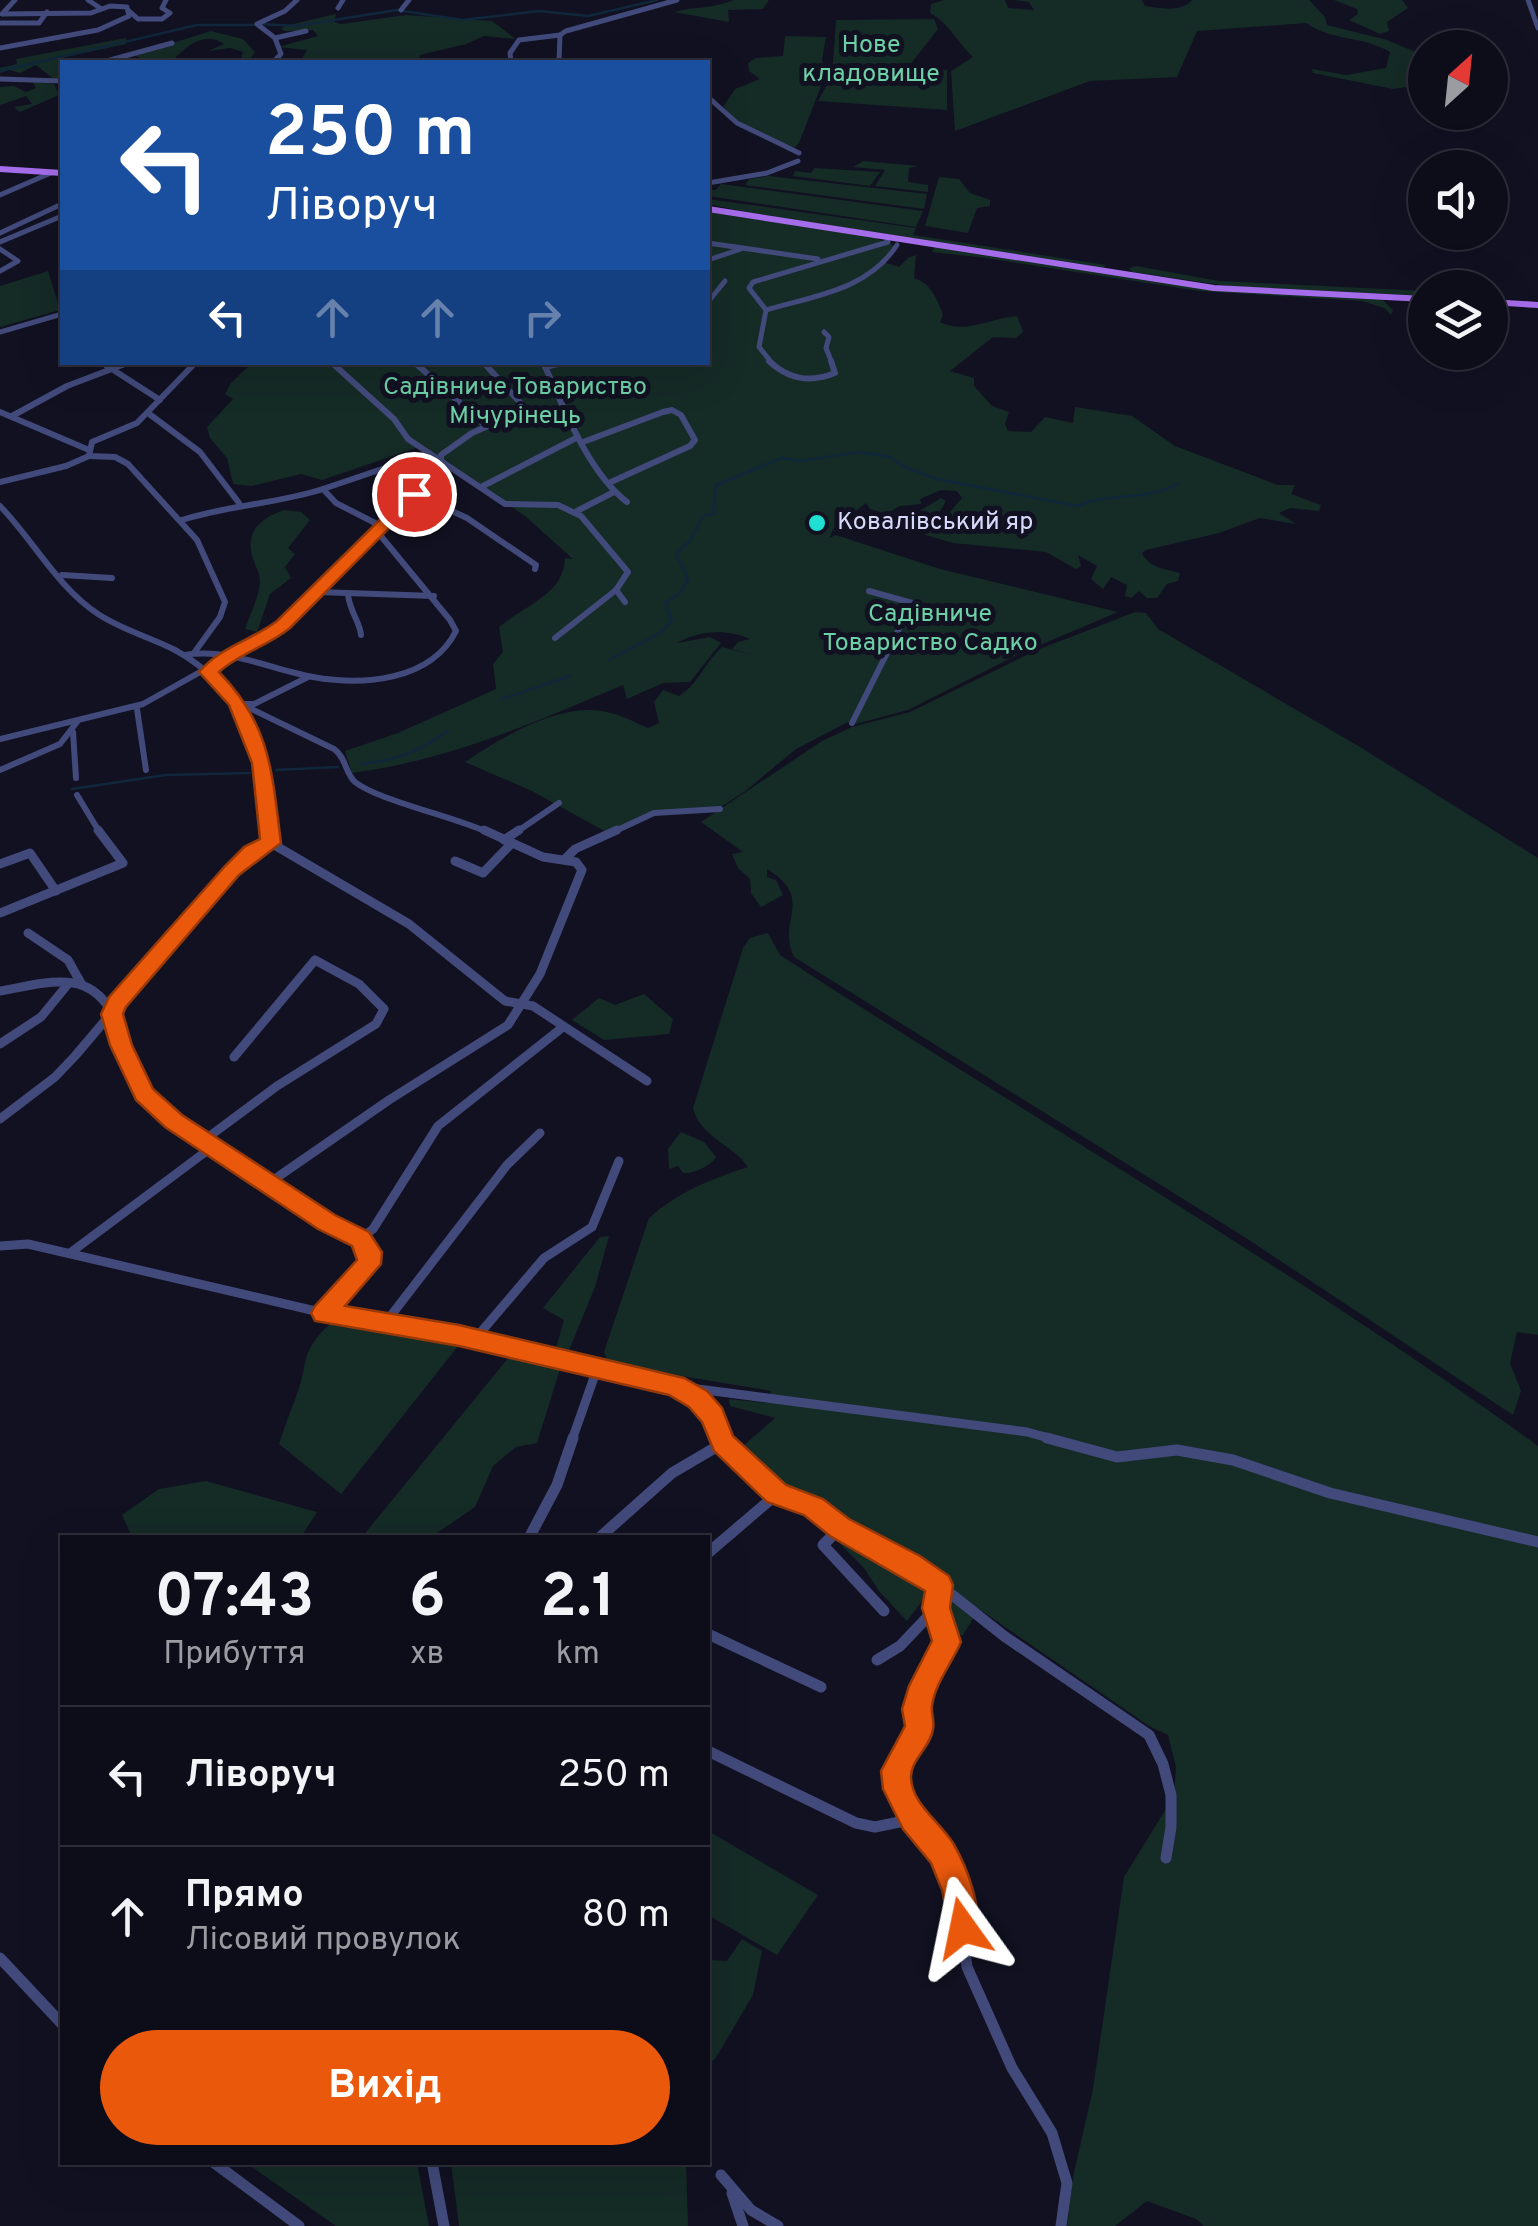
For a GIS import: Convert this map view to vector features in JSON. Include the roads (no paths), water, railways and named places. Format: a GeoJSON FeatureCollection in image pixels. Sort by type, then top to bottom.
{"type":"FeatureCollection","features":[{"type":"Feature","properties":{"kind":"main road"},"geometry":{"type":"LineString","coordinates":[[0,169],[58,173]]}},
{"type":"Feature","properties":{"kind":"main road"},"geometry":{"type":"LineString","coordinates":[[710,208],[1214,288],[1408,298]]}},
{"type":"Feature","properties":{"kind":"main road"},"geometry":{"type":"LineString","coordinates":[[1508,303],[1538,304]]}},
{"type":"Feature","properties":{"kind":"street"},"geometry":{"type":"LineString","coordinates":[[1,17],[15,0]]}},
{"type":"Feature","properties":{"kind":"street"},"geometry":{"type":"LineString","coordinates":[[88,0],[100,8]]}},
{"type":"Feature","properties":{"kind":"street"},"geometry":{"type":"LineString","coordinates":[[1,17],[91,13],[120,6],[138,19],[162,19],[170,13],[162,8],[166,0]]}},
{"type":"Feature","properties":{"kind":"street"},"geometry":{"type":"LineString","coordinates":[[276,60],[281,54],[276,38],[256,24],[285,12],[297,0]]}},
{"type":"Feature","properties":{"kind":"street"},"geometry":{"type":"LineString","coordinates":[[338,8],[343,0]]}},
{"type":"Feature","properties":{"kind":"street"},"geometry":{"type":"LineString","coordinates":[[400,10],[409,0]]}},
{"type":"Feature","properties":{"kind":"street"},"geometry":{"type":"LineString","coordinates":[[511,60],[510,53],[519,40],[560,34],[677,0]]}},
{"type":"Feature","properties":{"kind":"street"},"geometry":{"type":"LineString","coordinates":[[1528,2],[1538,4]]}},
{"type":"Feature","properties":{"kind":"street"},"geometry":{"type":"LineString","coordinates":[[1528,2],[1538,28]]}},
{"type":"Feature","properties":{"kind":"street"},"geometry":{"type":"LineString","coordinates":[[0,48],[98,30],[127,20],[128,10]]}},
{"type":"Feature","properties":{"kind":"street"},"geometry":{"type":"LineString","coordinates":[[1,17],[38,23],[47,12]]}},
{"type":"Feature","properties":{"kind":"street"},"geometry":{"type":"LineString","coordinates":[[276,38],[306,31]]}},
{"type":"Feature","properties":{"kind":"street"},"geometry":{"type":"LineString","coordinates":[[560,34],[560,60]]}},
{"type":"Feature","properties":{"kind":"street"},"geometry":{"type":"LineString","coordinates":[[110,60],[172,43]]}},
{"type":"Feature","properties":{"kind":"street"},"geometry":{"type":"LineString","coordinates":[[0,79],[60,81]]}},
{"type":"Feature","properties":{"kind":"street"},"geometry":{"type":"LineString","coordinates":[[710,99],[737,123],[798,157],[768,173],[710,183]]}},
{"type":"Feature","properties":{"kind":"street"},"geometry":{"type":"LineString","coordinates":[[0,195],[58,173]]}},
{"type":"Feature","properties":{"kind":"street"},"geometry":{"type":"LineString","coordinates":[[0,233],[60,205]]}},
{"type":"Feature","properties":{"kind":"street"},"geometry":{"type":"LineString","coordinates":[[0,271],[18,262],[0,245],[60,217]]}},
{"type":"Feature","properties":{"kind":"street"},"geometry":{"type":"LineString","coordinates":[[766,310],[753,298],[749,288],[753,282],[888,242]]}},
{"type":"Feature","properties":{"kind":"street"},"geometry":{"type":"LineString","coordinates":[[710,243],[820,260]]}},
{"type":"Feature","properties":{"kind":"street"},"geometry":{"type":"LineString","coordinates":[[766,310],[862,280],[887,263],[898,245]]}},
{"type":"Feature","properties":{"kind":"street"},"geometry":{"type":"LineString","coordinates":[[710,259],[744,249]]}},
{"type":"Feature","properties":{"kind":"street"},"geometry":{"type":"LineString","coordinates":[[710,300],[725,281]]}},
{"type":"Feature","properties":{"kind":"street"},"geometry":{"type":"LineString","coordinates":[[766,310],[759,347],[789,378],[835,373],[824,332]]}},
{"type":"Feature","properties":{"kind":"street"},"geometry":{"type":"LineString","coordinates":[[0,332],[59,315]]}},
{"type":"Feature","properties":{"kind":"street"},"geometry":{"type":"LineString","coordinates":[[104,365],[160,400]]}},
{"type":"Feature","properties":{"kind":"street"},"geometry":{"type":"LineString","coordinates":[[12,416],[57,390],[122,365]]}},
{"type":"Feature","properties":{"kind":"street"},"geometry":{"type":"LineString","coordinates":[[0,482],[66,466],[136,423],[193,365]]}},
{"type":"Feature","properties":{"kind":"street"},"geometry":{"type":"LineString","coordinates":[[335,365],[394,418],[408,439],[481,487],[517,508],[547,503],[576,511],[628,572],[616,590],[556,638]]}},
{"type":"Feature","properties":{"kind":"street"},"geometry":{"type":"LineString","coordinates":[[417,365],[486,426]]}},
{"type":"Feature","properties":{"kind":"street"},"geometry":{"type":"LineString","coordinates":[[0,739],[75,726],[137,709],[208,672],[226,656],[265,639],[318,592],[414,494],[441,462],[441,454],[486,426],[526,409],[486,365]]}},
{"type":"Feature","properties":{"kind":"street"},"geometry":{"type":"LineString","coordinates":[[544,365],[588,458],[611,482],[614,492],[627,502]]}},
{"type":"Feature","properties":{"kind":"street"},"geometry":{"type":"LineString","coordinates":[[481,487],[580,440],[663,412],[672,410],[680,415],[694,440],[690,446],[611,482]]}},
{"type":"Feature","properties":{"kind":"street"},"geometry":{"type":"LineString","coordinates":[[0,412],[134,465],[148,490],[200,538],[225,602],[220,617],[190,654]]}},
{"type":"Feature","properties":{"kind":"street"},"geometry":{"type":"LineString","coordinates":[[148,413],[168,424],[201,453],[238,504]]}},
{"type":"Feature","properties":{"kind":"street"},"geometry":{"type":"LineString","coordinates":[[182,520],[238,504],[288,500],[391,466]]}},
{"type":"Feature","properties":{"kind":"street"},"geometry":{"type":"LineString","coordinates":[[323,489],[336,503],[381,526]]}},
{"type":"Feature","properties":{"kind":"street"},"geometry":{"type":"LineString","coordinates":[[576,511],[614,492]]}},
{"type":"Feature","properties":{"kind":"street"},"geometry":{"type":"LineString","coordinates":[[414,494],[467,518],[530,560],[536,569]]}},
{"type":"Feature","properties":{"kind":"street"},"geometry":{"type":"LineString","coordinates":[[0,506],[95,612],[190,654],[226,656],[310,676],[369,679],[414,672],[439,659],[456,631],[450,615],[416,571],[380,535],[381,526]]}},
{"type":"Feature","properties":{"kind":"street"},"geometry":{"type":"LineString","coordinates":[[62,575],[112,578]]}},
{"type":"Feature","properties":{"kind":"street"},"geometry":{"type":"LineString","coordinates":[[616,590],[625,602]]}},
{"type":"Feature","properties":{"kind":"street"},"geometry":{"type":"LineString","coordinates":[[852,723],[912,603],[869,591]]}},
{"type":"Feature","properties":{"kind":"street"},"geometry":{"type":"LineString","coordinates":[[318,592],[434,596]]}},
{"type":"Feature","properties":{"kind":"street"},"geometry":{"type":"LineString","coordinates":[[348,595],[352,618],[360,626],[362,636]]}},
{"type":"Feature","properties":{"kind":"street"},"geometry":{"type":"LineString","coordinates":[[190,654],[238,702],[341,754],[352,780],[542,857],[576,862],[582,870],[540,974],[508,1025],[269,1183]]}},
{"type":"Feature","properties":{"kind":"street"},"geometry":{"type":"LineString","coordinates":[[238,702],[254,704],[310,676]]}},
{"type":"Feature","properties":{"kind":"street"},"geometry":{"type":"LineString","coordinates":[[238,702],[261,763],[271,843]]}},
{"type":"Feature","properties":{"kind":"street"},"geometry":{"type":"LineString","coordinates":[[137,709],[146,770]]}},
{"type":"Feature","properties":{"kind":"street"},"geometry":{"type":"LineString","coordinates":[[0,770],[60,744],[75,726]]}},
{"type":"Feature","properties":{"kind":"street"},"geometry":{"type":"LineString","coordinates":[[75,726],[76,778]]}},
{"type":"Feature","properties":{"kind":"street"},"geometry":{"type":"LineString","coordinates":[[0,913],[123,863],[88,817],[77,795]]}},
{"type":"Feature","properties":{"kind":"street"},"geometry":{"type":"LineString","coordinates":[[455,861],[484,873],[508,842],[560,803]]}},
{"type":"Feature","properties":{"kind":"street"},"geometry":{"type":"LineString","coordinates":[[565,859],[575,849],[654,813],[720,808]]}},
{"type":"Feature","properties":{"kind":"street"},"geometry":{"type":"LineString","coordinates":[[271,843],[409,924],[505,1001],[534,1006],[648,1082]]}},
{"type":"Feature","properties":{"kind":"street"},"geometry":{"type":"LineString","coordinates":[[0,1120],[54,1078],[232,870],[252,852],[271,843]]}},
{"type":"Feature","properties":{"kind":"street"},"geometry":{"type":"LineString","coordinates":[[0,864],[30,853],[56,891]]}},
{"type":"Feature","properties":{"kind":"street"},"geometry":{"type":"LineString","coordinates":[[28,932],[67,956],[78,970],[82,985],[112,1014],[144,1094],[208,1144],[327,1222],[360,1239],[370,1252],[368,1264],[324,1313]]}},
{"type":"Feature","properties":{"kind":"street"},"geometry":{"type":"LineString","coordinates":[[70,1252],[277,1086],[376,1024],[384,1008],[359,984],[315,960],[234,1057]]}},
{"type":"Feature","properties":{"kind":"street"},"geometry":{"type":"LineString","coordinates":[[0,1044],[40,1017],[68,984]]}},
{"type":"Feature","properties":{"kind":"street"},"geometry":{"type":"LineString","coordinates":[[0,990],[82,985]]}},
{"type":"Feature","properties":{"kind":"street"},"geometry":{"type":"LineString","coordinates":[[360,1239],[373,1229],[438,1126],[563,1027]]}},
{"type":"Feature","properties":{"kind":"street"},"geometry":{"type":"LineString","coordinates":[[386,1322],[507,1165],[540,1133]]}},
{"type":"Feature","properties":{"kind":"street"},"geometry":{"type":"LineString","coordinates":[[475,1339],[544,1258],[592,1227],[619,1160]]}},
{"type":"Feature","properties":{"kind":"street"},"geometry":{"type":"LineString","coordinates":[[0,1246],[28,1244],[70,1252],[324,1313],[475,1339],[675,1386],[1027,1432],[1118,1458],[1177,1450],[1233,1460],[1330,1494],[1538,1542]]}},
{"type":"Feature","properties":{"kind":"street"},"geometry":{"type":"LineString","coordinates":[[531,1535],[558,1484],[596,1368]]}},
{"type":"Feature","properties":{"kind":"street"},"geometry":{"type":"LineString","coordinates":[[675,1386],[698,1399],[713,1416],[723,1443],[776,1494],[813,1507],[840,1528],[910,1565],[985,1617],[1004,1636],[1149,1735],[1161,1753],[1171,1796],[1174,1830],[1166,1858]]}},
{"type":"Feature","properties":{"kind":"street"},"geometry":{"type":"LineString","coordinates":[[602,1535],[658,1480],[703,1450],[723,1443]]}},
{"type":"Feature","properties":{"kind":"street"},"geometry":{"type":"LineString","coordinates":[[710,1551],[776,1494]]}},
{"type":"Feature","properties":{"kind":"street"},"geometry":{"type":"LineString","coordinates":[[840,1528],[824,1545],[884,1611]]}},
{"type":"Feature","properties":{"kind":"street"},"geometry":{"type":"LineString","coordinates":[[939,1585],[936,1608],[947,1642],[923,1686],[917,1709],[919,1728],[896,1771],[898,1789],[914,1819],[942,1853],[957,1890],[967,1967],[1012,2068],[1052,2132],[1068,2183],[1062,2226]]}},
{"type":"Feature","properties":{"kind":"street"},"geometry":{"type":"LineString","coordinates":[[878,1660],[900,1646],[936,1608]]}},
{"type":"Feature","properties":{"kind":"street"},"geometry":{"type":"LineString","coordinates":[[710,1635],[821,1688]]}},
{"type":"Feature","properties":{"kind":"street"},"geometry":{"type":"LineString","coordinates":[[710,1751],[856,1823],[875,1827],[914,1819]]}},
{"type":"Feature","properties":{"kind":"street"},"geometry":{"type":"LineString","coordinates":[[0,1958],[60,2022]]}},
{"type":"Feature","properties":{"kind":"street"},"geometry":{"type":"LineString","coordinates":[[217,2165],[299,2226]]}},
{"type":"Feature","properties":{"kind":"street"},"geometry":{"type":"LineString","coordinates":[[433,2165],[444,2226]]}},
{"type":"Feature","properties":{"kind":"street"},"geometry":{"type":"LineString","coordinates":[[721,2175],[751,2210],[778,2226]]}},
{"type":"Feature","properties":{"kind":"street"},"geometry":{"type":"LineString","coordinates":[[732,2190],[743,2226]]}},
{"type":"Feature","properties":{"kind":"waterway"},"geometry":{"type":"LineString","coordinates":[[261,24],[296,26],[397,10],[462,20],[539,11],[588,16],[657,0]]}},
{"type":"Feature","properties":{"kind":"waterway"},"geometry":{"type":"LineString","coordinates":[[0,71],[197,25],[254,25]]}},
{"type":"Feature","properties":{"kind":"waterway"},"geometry":{"type":"LineString","coordinates":[[609,660],[660,633],[672,621],[665,603],[681,592],[688,579],[676,554],[690,541],[703,516],[713,514],[716,485],[782,458],[800,461],[860,452],[891,457],[902,466],[937,479],[1077,506],[1151,493],[1178,484]]}},
{"type":"Feature","properties":{"kind":"waterway"},"geometry":{"type":"LineString","coordinates":[[502,699],[570,676]]}},
{"type":"Feature","properties":{"kind":"waterway"},"geometry":{"type":"LineString","coordinates":[[361,764],[407,754],[448,731]]}},
{"type":"Feature","properties":{"kind":"waterway"},"geometry":{"type":"LineString","coordinates":[[276,770],[338,767]]}},
{"type":"Feature","properties":{"kind":"waterway"},"geometry":{"type":"LineString","coordinates":[[72,789],[166,775],[250,773]]}},
{"type":"Feature","properties":{"kind":"place","name":"Ковалівський яр"},"geometry":{"type":"Point","coordinates":[817,523]}},
{"type":"Feature","properties":{"kind":"park label","name":"Нове кладовище"},"geometry":{"type":"Point","coordinates":[871,60]}},
{"type":"Feature","properties":{"kind":"park label","name":"Садівниче Товариство Мічурінець"},"geometry":{"type":"Point","coordinates":[515,402]}},
{"type":"Feature","properties":{"kind":"park label","name":"Садівниче Товариство Садко"},"geometry":{"type":"Point","coordinates":[930,630]}}]}
